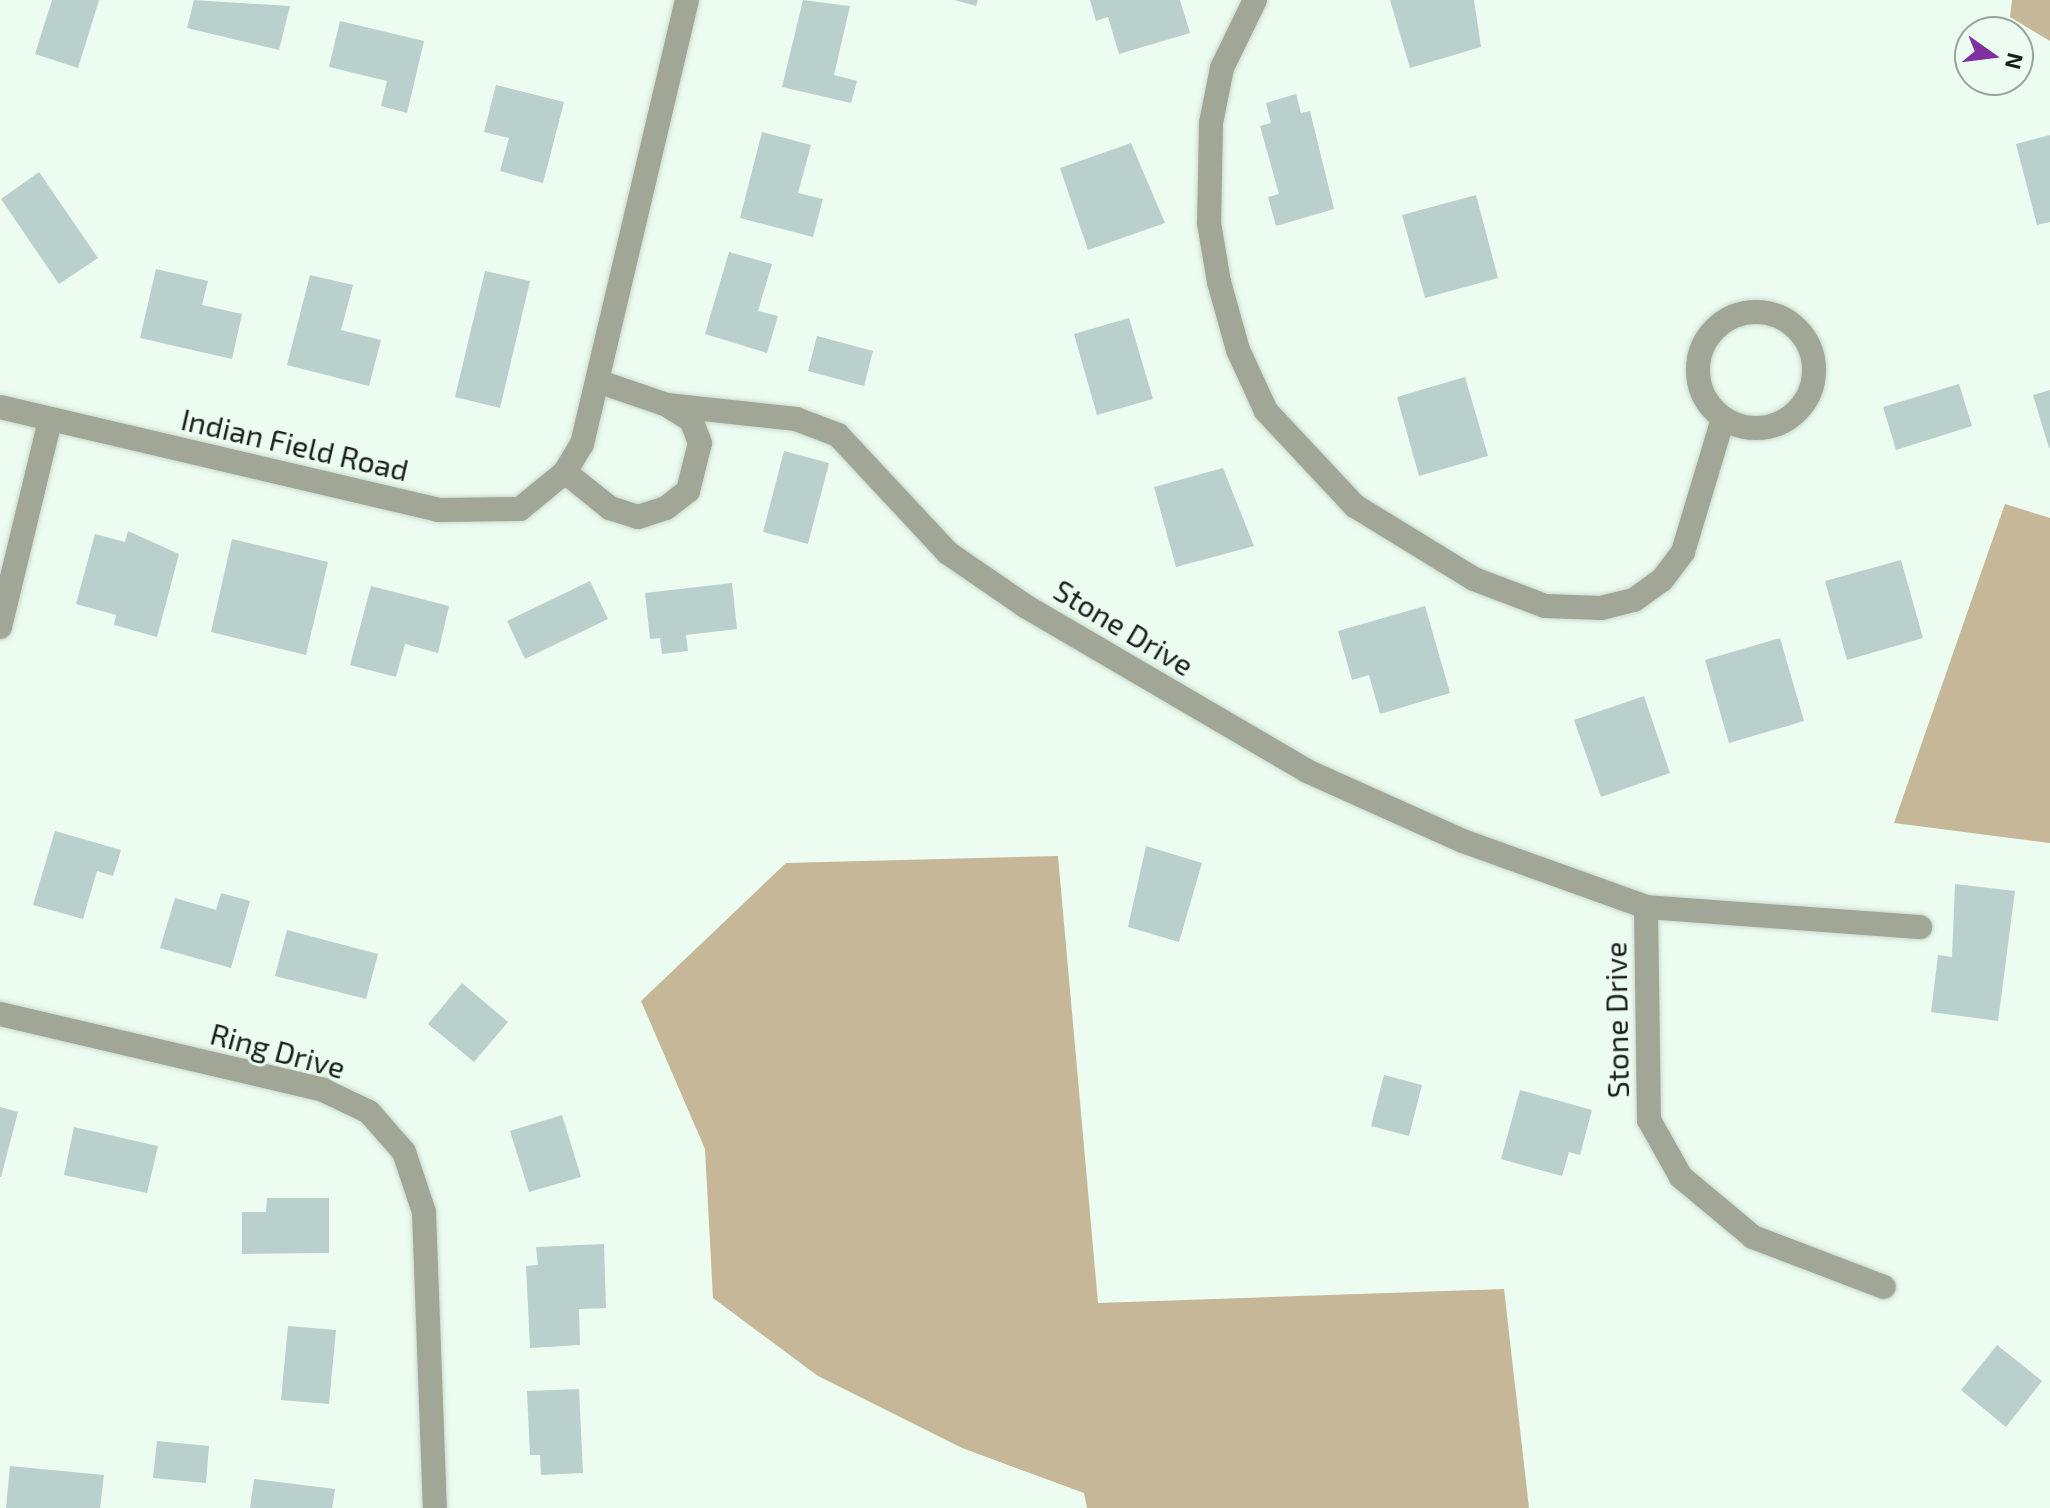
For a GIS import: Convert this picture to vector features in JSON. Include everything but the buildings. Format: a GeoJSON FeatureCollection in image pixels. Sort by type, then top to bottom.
{"type":"FeatureCollection","features":[{"type":"Feature","properties":{"kind":"street","name":"Indian Field Road"},"geometry":{"type":"LineString","coordinates":[[0,407],[466,515],[520,509],[565,472],[600,382],[685,0]]}},
{"type":"Feature","properties":{"kind":"street"},"geometry":{"type":"LineString","coordinates":[[1255,0],[1222,68],[1211,123],[1209,223],[1219,282],[1238,350],[1266,411],[1355,506],[1438,560],[1523,598],[1568,609],[1612,605],[1662,580],[1683,552],[1723,419]]}},
{"type":"Feature","properties":{"kind":"street"},"geometry":{"type":"LineString","coordinates":[[1748,313],[1793,325],[1813,358],[1811,387],[1796,413],[1761,429],[1723,419],[1700,390],[1700,353],[1709,336],[1748,313]]}},
{"type":"Feature","properties":{"kind":"street","name":"Stone Drive"},"geometry":{"type":"LineString","coordinates":[[600,382],[667,405],[796,419],[838,435],[964,566],[1146,678],[1307,771],[1463,841],[1646,907],[1920,927]]}},
{"type":"Feature","properties":{"kind":"street"},"geometry":{"type":"LineString","coordinates":[[565,472],[610,508],[638,517],[666,508],[688,491],[700,443],[691,420],[667,405]]}},
{"type":"Feature","properties":{"kind":"street"},"geometry":{"type":"LineString","coordinates":[[0,627],[50,420]]}},
{"type":"Feature","properties":{"kind":"street","name":"Stone Drive"},"geometry":{"type":"LineString","coordinates":[[1646,907],[1649,1120],[1681,1177],[1753,1237],[1884,1287]]}},
{"type":"Feature","properties":{"kind":"street","name":"Ring Drive"},"geometry":{"type":"LineString","coordinates":[[0,1014],[323,1090],[369,1112],[396,1142],[424,1212],[435,1508]]}},
{"type":"Feature","properties":{"kind":"shaded area"},"geometry":{"type":"Polygon","coordinates":[[[2012,0],[2050,0],[2050,41],[2034,31],[2034,16],[2010,16],[2012,0]]]}},
{"type":"Feature","properties":{"kind":"shaded area"},"geometry":{"type":"Polygon","coordinates":[[[2005,504],[2050,518],[2050,843],[1894,823],[2005,504]]]}},
{"type":"Feature","properties":{"kind":"shaded area"},"geometry":{"type":"Polygon","coordinates":[[[1058,856],[1098,1303],[1504,1289],[1529,1508],[1087,1508],[1084,1493],[962,1448],[818,1376],[713,1298],[705,1149],[641,1001],[786,863],[1058,856]]]}}]}
